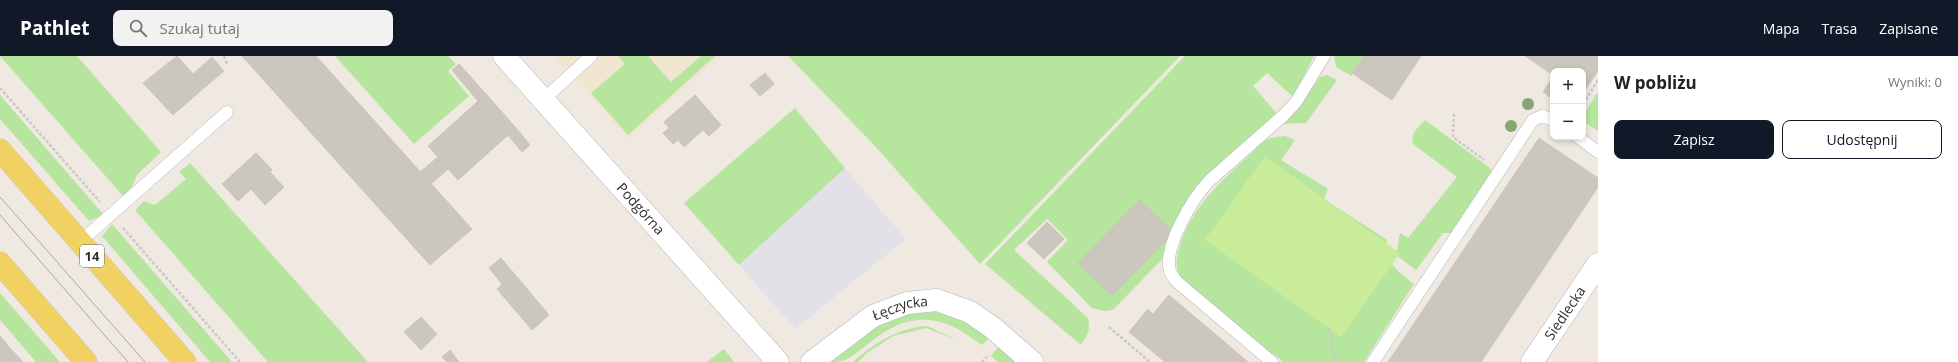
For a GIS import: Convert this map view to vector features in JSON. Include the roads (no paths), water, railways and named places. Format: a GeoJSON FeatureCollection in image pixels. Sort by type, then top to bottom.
{"type":"FeatureCollection","features":[{"type":"Feature","properties":{"kind":"main road","name":"14"},"geometry":{"type":"LineString","coordinates":[[0,150],[185,362]]}},
{"type":"Feature","properties":{"kind":"main road"},"geometry":{"type":"LineString","coordinates":[[0,264],[86,362]]}},
{"type":"Feature","properties":{"kind":"street","name":"Podgórna"},"geometry":{"type":"LineString","coordinates":[[504,56],[778,362]]}},
{"type":"Feature","properties":{"kind":"street","name":"Siedlecka"},"geometry":{"type":"LineString","coordinates":[[1532,362],[1598,264]]}},
{"type":"Feature","properties":{"kind":"street","name":"Łęczycka"},"geometry":{"type":"LineString","coordinates":[[812,362],[873,316],[907,303],[937,300],[970,312],[993,328],[1032,362]]}},
{"type":"Feature","properties":{"kind":"lane"},"geometry":{"type":"LineString","coordinates":[[543,100],[591,56]]}},
{"type":"Feature","properties":{"kind":"lane"},"geometry":{"type":"LineString","coordinates":[[1272,362],[1176,282],[1170,271],[1169,261],[1172,247],[1186,212],[1198,193],[1296,102],[1324,56]]}},
{"type":"Feature","properties":{"kind":"lane"},"geometry":{"type":"LineString","coordinates":[[80,242],[227,112]]}},
{"type":"Feature","properties":{"kind":"lane"},"geometry":{"type":"LineString","coordinates":[[1373,362],[1533,120],[1542,116],[1550,119]]}},
{"type":"Feature","properties":{"kind":"lane"},"geometry":{"type":"LineString","coordinates":[[1582,140],[1598,152]]}},
{"type":"Feature","properties":{"kind":"tram line"},"geometry":{"type":"LineString","coordinates":[[0,197],[145,362]]}},
{"type":"Feature","properties":{"kind":"tram line"},"geometry":{"type":"LineString","coordinates":[[0,215],[128,362]]}}]}
